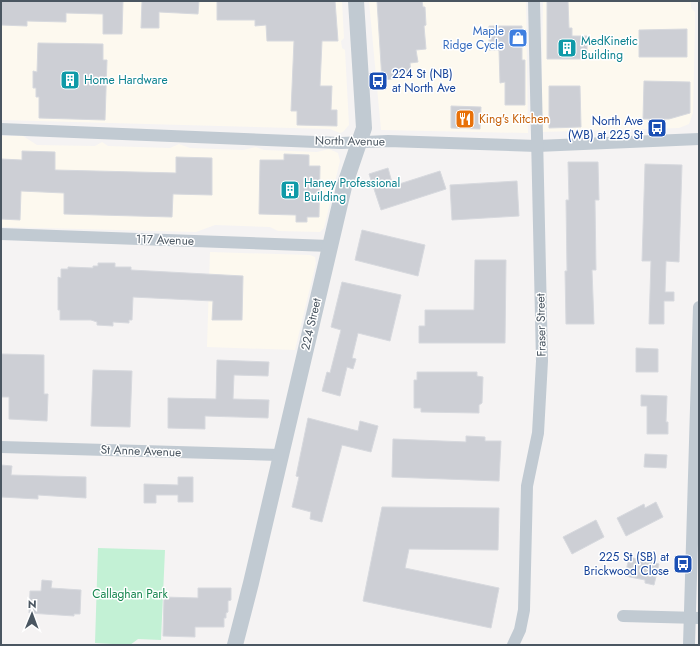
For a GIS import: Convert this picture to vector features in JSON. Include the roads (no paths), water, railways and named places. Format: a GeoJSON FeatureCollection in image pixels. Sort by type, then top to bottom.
{"type":"FeatureCollection","features":[{"type":"Feature","properties":{"kind":"street","name":"224 Street"},"geometry":{"type":"LineString","coordinates":[[235,645],[344,187],[360,142],[364,122],[356,1]]}},
{"type":"Feature","properties":{"kind":"street","name":"Fraser Street"},"geometry":{"type":"LineString","coordinates":[[513,645],[520,630],[524,610],[527,486],[538,433],[542,361],[534,1]]}},
{"type":"Feature","properties":{"kind":"street","name":"North Avenue"},"geometry":{"type":"LineString","coordinates":[[1,129],[360,142],[388,141],[537,146],[699,139]]}},
{"type":"Feature","properties":{"kind":"street","name":"117 Avenue"},"geometry":{"type":"LineString","coordinates":[[1,234],[330,246]]}},
{"type":"Feature","properties":{"kind":"street"},"geometry":{"type":"LineString","coordinates":[[689,645],[694,618],[699,307]]}},
{"type":"Feature","properties":{"kind":"street","name":"St Anne Avenue"},"geometry":{"type":"LineString","coordinates":[[1,447],[280,455]]}},
{"type":"Feature","properties":{"kind":"street"},"geometry":{"type":"LineString","coordinates":[[623,616],[694,618]]}},
{"type":"Feature","properties":{"kind":"place","name":"Maple Ridge Cycle"},"geometry":{"type":"Point","coordinates":[518,38]}},
{"type":"Feature","properties":{"kind":"place","name":"MedKinetic Building"},"geometry":{"type":"Point","coordinates":[567,48]}},
{"type":"Feature","properties":{"kind":"place","name":"Home Hardware"},"geometry":{"type":"Point","coordinates":[70,80]}},
{"type":"Feature","properties":{"kind":"place","name":"224 St (NB) at North Ave"},"geometry":{"type":"Point","coordinates":[378,81]}},
{"type":"Feature","properties":{"kind":"place","name":"King's Kitchen"},"geometry":{"type":"Point","coordinates":[465,119]}},
{"type":"Feature","properties":{"kind":"place","name":"North Ave (WB) at 225 St"},"geometry":{"type":"Point","coordinates":[657,128]}},
{"type":"Feature","properties":{"kind":"place","name":"Haney Professional Building"},"geometry":{"type":"Point","coordinates":[290,190]}},
{"type":"Feature","properties":{"kind":"place","name":"225 St (SB) at Brickwood Close"},"geometry":{"type":"Point","coordinates":[683,564]}},
{"type":"Feature","properties":{"kind":"park label","name":"Callaghan Park"},"geometry":{"type":"Point","coordinates":[130,594]}}]}
